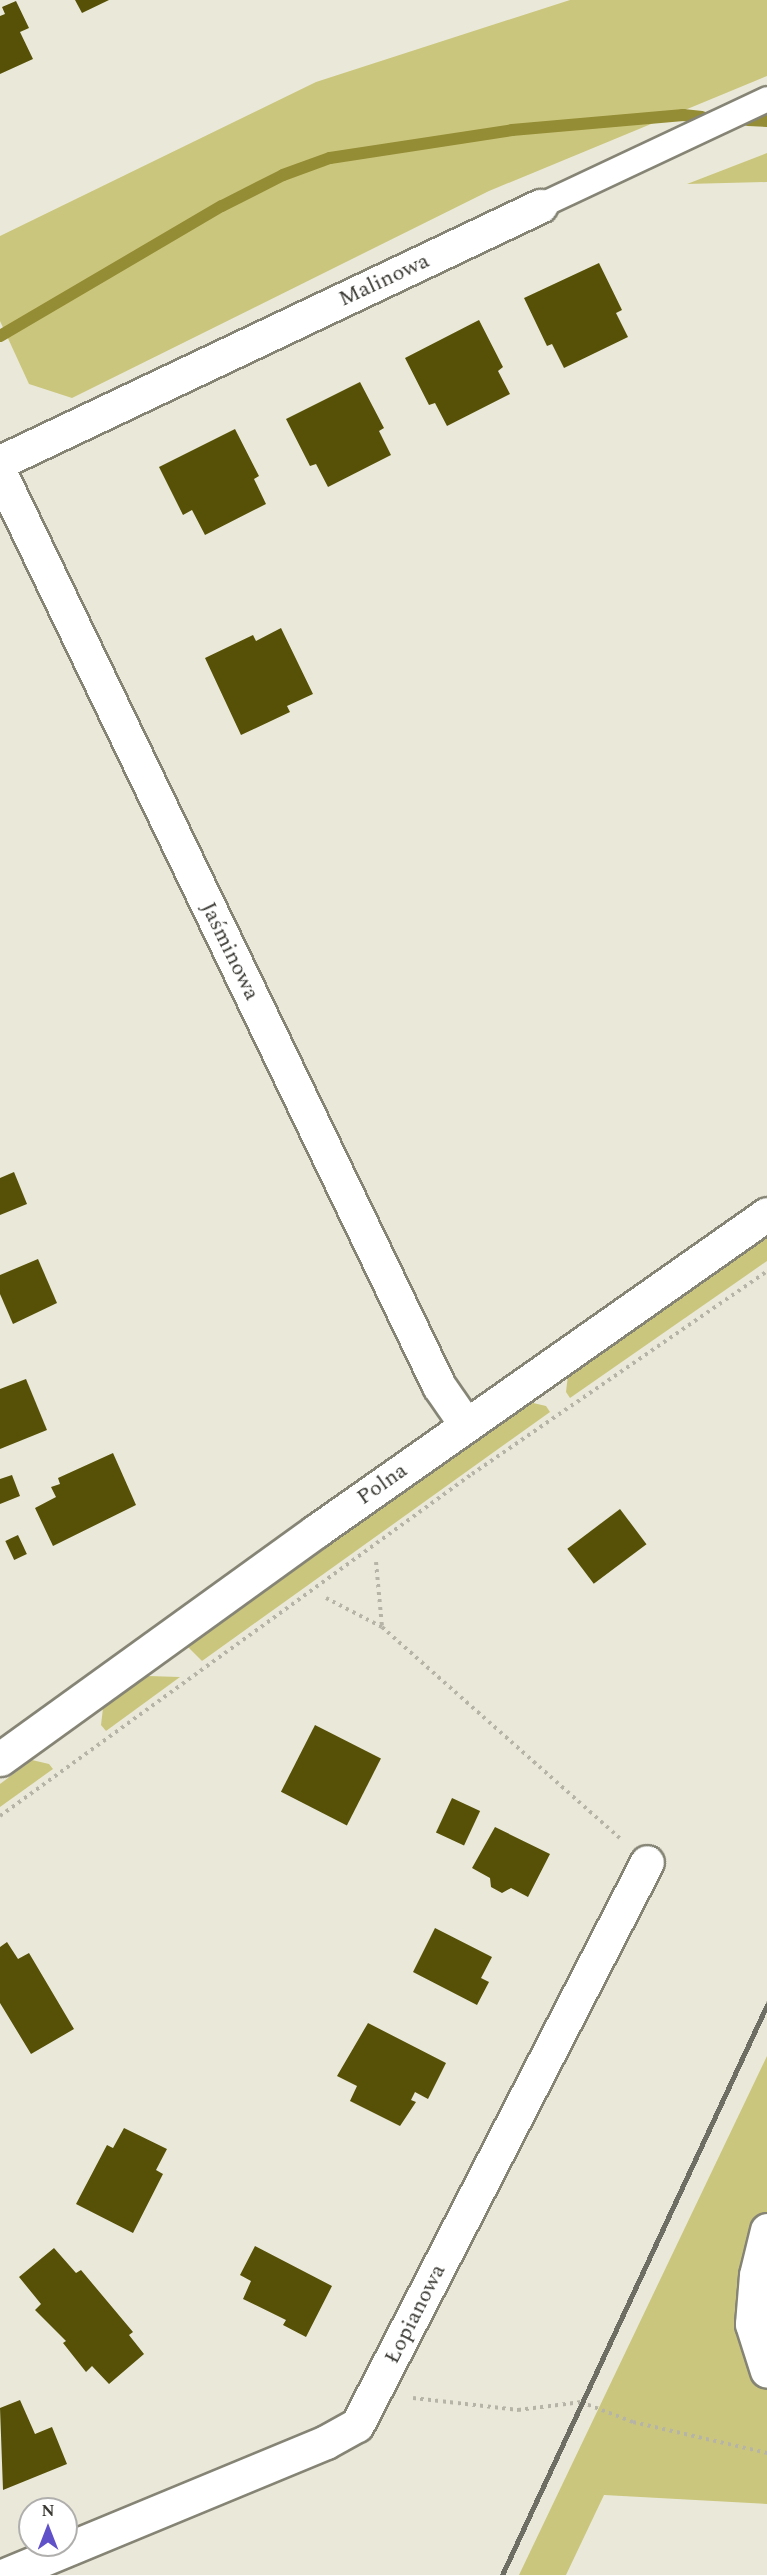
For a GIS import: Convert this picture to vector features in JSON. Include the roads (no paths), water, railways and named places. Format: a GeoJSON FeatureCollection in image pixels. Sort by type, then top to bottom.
{"type":"FeatureCollection","features":[{"type":"Feature","properties":{"kind":"street","name":"Malinowa"},"geometry":{"type":"LineString","coordinates":[[0,462],[540,207]]}},
{"type":"Feature","properties":{"kind":"street","name":"Jaśminowa"},"geometry":{"type":"LineString","coordinates":[[0,473],[439,1386],[466,1425]]}},
{"type":"Feature","properties":{"kind":"street","name":"Polna"},"geometry":{"type":"LineString","coordinates":[[0,1759],[466,1425],[767,1214]]}},
{"type":"Feature","properties":{"kind":"street","name":"Łopianowa"},"geometry":{"type":"LineString","coordinates":[[6,2575],[326,2442],[357,2425],[647,1862]]}},
{"type":"Feature","properties":{"kind":"street"},"geometry":{"type":"LineString","coordinates":[[767,2230],[756,2275],[752,2324],[767,2372]]}},
{"type":"Feature","properties":{"kind":"lane","name":"Malinowa"},"geometry":{"type":"LineString","coordinates":[[540,207],[767,99]]}},
{"type":"Feature","properties":{"kind":"waterway"},"geometry":{"type":"LineString","coordinates":[[0,336],[222,206],[283,175],[330,158],[512,130],[683,115],[702,117]]}},
{"type":"Feature","properties":{"kind":"waterway"},"geometry":{"type":"LineString","coordinates":[[748,120],[767,121]]}},
{"type":"Feature","properties":{"kind":"railway"},"geometry":{"type":"LineString","coordinates":[[502,2575],[767,2005]]}}]}
